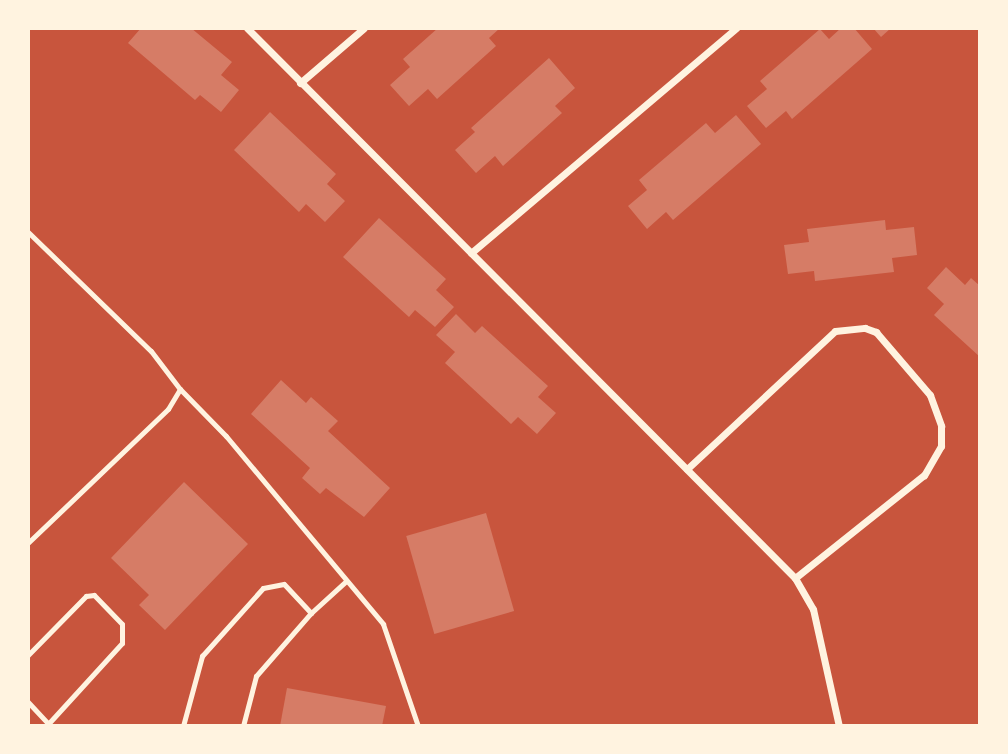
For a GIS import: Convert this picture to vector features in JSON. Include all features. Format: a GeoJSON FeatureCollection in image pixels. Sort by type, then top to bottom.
{"type":"FeatureCollection","features":[{"type":"Feature","properties":{"kind":"street"},"geometry":{"type":"LineString","coordinates":[[247,28],[795,578],[813,609],[839,726]]}},
{"type":"Feature","properties":{"kind":"street"},"geometry":{"type":"LineString","coordinates":[[300,83],[364,28]]}},
{"type":"Feature","properties":{"kind":"street"},"geometry":{"type":"LineString","coordinates":[[471,253],[736,28]]}},
{"type":"Feature","properties":{"kind":"street"},"geometry":{"type":"LineString","coordinates":[[687,469],[835,331],[865,328],[898,355],[930,396],[941,426],[942,446],[924,475],[795,578]]}},
{"type":"Feature","properties":{"kind":"lane"},"geometry":{"type":"LineString","coordinates":[[28,232],[151,351],[180,389],[226,436],[383,624],[418,726]]}},
{"type":"Feature","properties":{"kind":"lane"},"geometry":{"type":"LineString","coordinates":[[28,543],[168,409],[180,389]]}},
{"type":"Feature","properties":{"kind":"lane"},"geometry":{"type":"LineString","coordinates":[[243,726],[256,676],[311,613],[346,581]]}},
{"type":"Feature","properties":{"kind":"lane"},"geometry":{"type":"LineString","coordinates":[[183,726],[202,656],[263,588],[284,584],[311,613]]}},
{"type":"Feature","properties":{"kind":"lane"},"geometry":{"type":"LineString","coordinates":[[28,655],[86,596],[94,595],[122,624],[122,643],[49,725],[28,702]]}},
{"type":"Feature","properties":{"kind":"building"},"geometry":{"type":"Polygon","coordinates":[[[141,28],[191,28],[232,62],[221,75],[239,90],[221,112],[200,95],[195,100],[128,43],[141,28]]]}},
{"type":"Feature","properties":{"kind":"building"},"geometry":{"type":"Polygon","coordinates":[[[438,28],[500,28],[489,38],[496,46],[437,99],[428,89],[409,106],[390,85],[410,67],[403,59],[438,28]]]}},
{"type":"Feature","properties":{"kind":"building"},"geometry":{"type":"Polygon","coordinates":[[[841,28],[854,28],[872,49],[792,119],[786,111],[766,128],[747,106],[767,89],[760,81],[820,29],[829,39],[841,28]]]}},
{"type":"Feature","properties":{"kind":"building"},"geometry":{"type":"Polygon","coordinates":[[[873,28],[891,28],[881,37],[873,28]]]}},
{"type":"Feature","properties":{"kind":"building"},"geometry":{"type":"Polygon","coordinates":[[[549,58],[575,88],[555,106],[562,113],[503,166],[495,156],[476,173],[455,150],[475,132],[471,128],[549,58]]]}},
{"type":"Feature","properties":{"kind":"building"},"geometry":{"type":"Polygon","coordinates":[[[270,112],[336,174],[327,184],[345,201],[325,222],[306,204],[299,212],[234,150],[270,112]]]}},
{"type":"Feature","properties":{"kind":"building"},"geometry":{"type":"Polygon","coordinates":[[[736,115],[761,144],[673,220],[666,212],[647,229],[628,206],[647,190],[639,180],[706,123],[715,133],[736,115]]]}},
{"type":"Feature","properties":{"kind":"building"},"geometry":{"type":"Polygon","coordinates":[[[379,218],[446,279],[436,290],[454,307],[435,327],[415,310],[409,317],[343,257],[379,218]]]}},
{"type":"Feature","properties":{"kind":"building"},"geometry":{"type":"Polygon","coordinates":[[[885,220],[886,230],[914,227],[917,255],[892,258],[894,272],[815,281],[814,271],[788,274],[784,245],[809,242],[807,229],[885,220]]]}},
{"type":"Feature","properties":{"kind":"building"},"geometry":{"type":"Polygon","coordinates":[[[946,267],[965,285],[971,278],[980,286],[980,357],[934,315],[944,304],[927,288],[946,267]]]}},
{"type":"Feature","properties":{"kind":"building"},"geometry":{"type":"Polygon","coordinates":[[[456,314],[475,333],[482,326],[548,386],[538,397],[556,413],[537,434],[518,417],[511,424],[445,363],[455,352],[436,335],[456,314]]]}},
{"type":"Feature","properties":{"kind":"building"},"geometry":{"type":"Polygon","coordinates":[[[281,380],[306,403],[311,397],[338,421],[328,431],[390,488],[364,517],[326,488],[320,494],[302,478],[310,468],[251,414],[281,380]]]}},
{"type":"Feature","properties":{"kind":"building"},"geometry":{"type":"Polygon","coordinates":[[[184,482],[248,544],[165,630],[139,605],[149,595],[111,558],[184,482]]]}},
{"type":"Feature","properties":{"kind":"building"},"geometry":{"type":"Polygon","coordinates":[[[486,513],[514,611],[434,634],[406,536],[486,513]]]}},
{"type":"Feature","properties":{"kind":"building"},"geometry":{"type":"Polygon","coordinates":[[[287,688],[386,706],[382,726],[280,726],[287,688]]]}}]}
